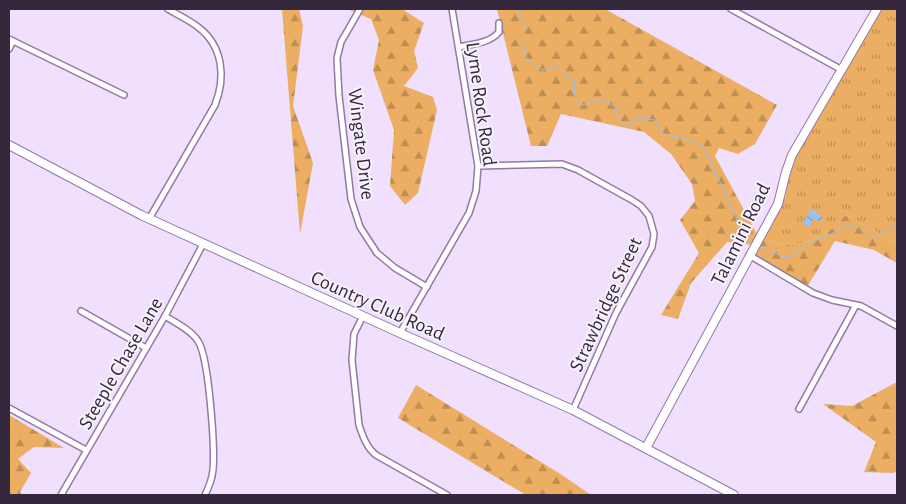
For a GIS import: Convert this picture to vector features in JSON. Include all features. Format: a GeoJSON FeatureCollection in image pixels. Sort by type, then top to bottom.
{"type":"FeatureCollection","features":[{"type":"Feature","properties":{"kind":"street"},"geometry":{"type":"LineString","coordinates":[[149,219],[215,105],[220,92],[222,69],[214,45],[200,28],[168,9]]}},
{"type":"Feature","properties":{"kind":"street","name":"Wingate Drive"},"geometry":{"type":"LineString","coordinates":[[360,9],[340,42],[337,58],[339,96],[351,199],[360,227],[377,252],[395,268],[427,287]]}},
{"type":"Feature","properties":{"kind":"street","name":"Lyme Rock Road"},"geometry":{"type":"LineString","coordinates":[[400,333],[473,205],[476,192],[478,166],[452,9]]}},
{"type":"Feature","properties":{"kind":"street"},"geometry":{"type":"LineString","coordinates":[[731,9],[842,70]]}},
{"type":"Feature","properties":{"kind":"street","name":"Talamini Road"},"geometry":{"type":"LineString","coordinates":[[646,448],[778,204],[792,155],[877,9]]}},
{"type":"Feature","properties":{"kind":"street"},"geometry":{"type":"LineString","coordinates":[[459,47],[483,42],[494,37],[499,32],[499,23]]}},
{"type":"Feature","properties":{"kind":"street"},"geometry":{"type":"LineString","coordinates":[[9,49],[11,40],[124,95]]}},
{"type":"Feature","properties":{"kind":"street","name":"Country Club Road"},"geometry":{"type":"LineString","coordinates":[[9,145],[149,219],[573,410],[734,495]]}},
{"type":"Feature","properties":{"kind":"street","name":"Strawbridge Street"},"geometry":{"type":"LineString","coordinates":[[478,166],[562,164],[578,170],[637,203],[646,211],[653,226],[652,247],[616,313],[573,410]]}},
{"type":"Feature","properties":{"kind":"street","name":"Steeple Chase Lane"},"geometry":{"type":"LineString","coordinates":[[61,495],[146,348],[203,244]]}},
{"type":"Feature","properties":{"kind":"street"},"geometry":{"type":"LineString","coordinates":[[749,255],[813,293],[832,300],[856,305],[897,326]]}},
{"type":"Feature","properties":{"kind":"street"},"geometry":{"type":"LineString","coordinates":[[799,409],[856,305]]}},
{"type":"Feature","properties":{"kind":"street"},"geometry":{"type":"LineString","coordinates":[[82,311],[146,348]]}},
{"type":"Feature","properties":{"kind":"street"},"geometry":{"type":"LineString","coordinates":[[164,316],[194,336],[200,344],[204,359],[214,451],[211,483],[205,495]]}},
{"type":"Feature","properties":{"kind":"street"},"geometry":{"type":"LineString","coordinates":[[363,316],[354,334],[352,360],[359,425],[362,436],[376,455],[447,495]]}},
{"type":"Feature","properties":{"kind":"street"},"geometry":{"type":"LineString","coordinates":[[9,408],[86,450]]}},
{"type":"Feature","properties":{"kind":"green space"},"geometry":{"type":"Polygon","coordinates":[[[282,9],[299,9],[303,26],[293,106],[313,163],[300,234],[282,9]]]}},
{"type":"Feature","properties":{"kind":"green space"},"geometry":{"type":"Polygon","coordinates":[[[347,9],[402,9],[424,23],[414,51],[418,68],[404,86],[433,97],[437,110],[418,193],[405,205],[390,186],[394,130],[373,70],[379,40],[371,19],[347,9]]]}},
{"type":"Feature","properties":{"kind":"green space"},"geometry":{"type":"Polygon","coordinates":[[[497,9],[605,9],[777,105],[755,144],[738,154],[719,148],[715,156],[759,238],[791,246],[824,236],[846,215],[897,243],[897,263],[874,250],[835,241],[807,287],[749,256],[754,245],[727,242],[691,283],[678,319],[661,315],[699,253],[680,220],[695,201],[692,184],[671,154],[644,132],[561,114],[547,146],[531,146],[497,9]]]}},
{"type":"Feature","properties":{"kind":"green space"},"geometry":{"type":"Polygon","coordinates":[[[881,9],[897,9],[897,243],[846,215],[824,236],[791,246],[759,238],[785,198],[792,164],[881,9]]]}},
{"type":"Feature","properties":{"kind":"green space"},"geometry":{"type":"Polygon","coordinates":[[[897,382],[897,470],[894,473],[864,472],[876,442],[823,404],[852,406],[897,382]]]}},
{"type":"Feature","properties":{"kind":"green space"},"geometry":{"type":"Polygon","coordinates":[[[416,385],[591,495],[526,495],[398,418],[416,385]]]}},
{"type":"Feature","properties":{"kind":"green space"},"geometry":{"type":"Polygon","coordinates":[[[9,415],[64,448],[34,447],[18,459],[31,473],[20,492],[22,495],[9,495],[9,415]]]}},
{"type":"Feature","properties":{"kind":"water"},"geometry":{"type":"Polygon","coordinates":[[[811,209],[823,217],[820,222],[814,218],[809,228],[803,223],[811,209]]]}},
{"type":"Feature","properties":{"kind":"waterway"},"geometry":{"type":"LineString","coordinates":[[518,9],[524,24],[523,44],[527,60],[542,70],[557,66],[575,83],[575,96],[580,103],[584,105],[593,101],[604,100],[616,108],[618,118],[623,123],[631,125],[636,119],[642,118],[655,120],[661,131],[666,135],[684,138],[701,145],[736,217],[741,232],[752,241]]}},
{"type":"Feature","properties":{"kind":"waterway"},"geometry":{"type":"LineString","coordinates":[[762,246],[783,257],[791,256],[814,241],[832,234],[845,225],[859,228],[870,236],[877,236],[897,225]]}}]}
